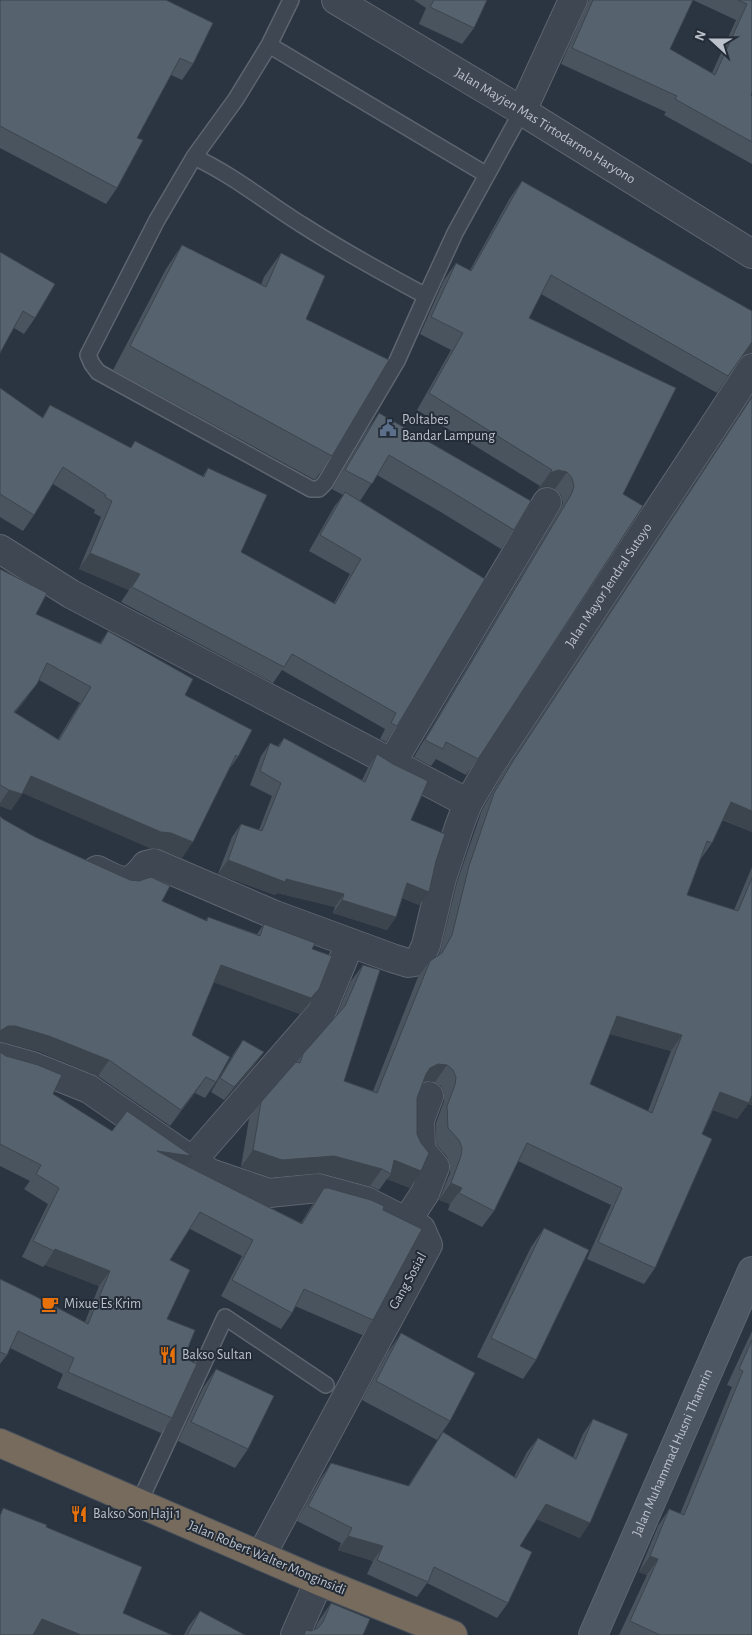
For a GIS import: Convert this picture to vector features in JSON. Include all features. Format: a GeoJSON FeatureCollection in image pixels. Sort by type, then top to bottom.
{"type":"FeatureCollection","features":[{"type":"Feature","properties":{"kind":"highway","name":"Jalan Robert Walter Monginsidi"},"geometry":{"type":"LineString","coordinates":[[1,1447],[139,1503],[319,1581],[454,1635]]}},
{"type":"Feature","properties":{"kind":"street","name":"Jalan Mayjen Mas Tirtodarmo Haryono"},"geometry":{"type":"LineString","coordinates":[[336,0],[522,111],[752,254]]}},
{"type":"Feature","properties":{"kind":"street"},"geometry":{"type":"LineString","coordinates":[[522,111],[572,0]]}},
{"type":"Feature","properties":{"kind":"street","name":"Jalan Mayor Jendral Sutoyo"},"geometry":{"type":"LineString","coordinates":[[350,943],[408,963],[415,962],[420,958],[426,945],[442,878],[468,803],[488,769],[752,368]]}},
{"type":"Feature","properties":{"kind":"street"},"geometry":{"type":"LineString","coordinates":[[391,764],[547,502]]}},
{"type":"Feature","properties":{"kind":"street"},"geometry":{"type":"LineString","coordinates":[[0,549],[71,594],[468,803]]}},
{"type":"Feature","properties":{"kind":"street"},"geometry":{"type":"LineString","coordinates":[[75,860],[125,881],[132,880],[138,876],[146,865],[154,863],[275,916],[350,943],[321,1013],[192,1161]]}},
{"type":"Feature","properties":{"kind":"street","name":"Gang Sosial"},"geometry":{"type":"LineString","coordinates":[[0,1057],[32,1066],[89,1089],[210,1173],[269,1193],[318,1188],[366,1201],[421,1229],[428,1245],[261,1556]]}},
{"type":"Feature","properties":{"kind":"street"},"geometry":{"type":"LineString","coordinates":[[406,1222],[425,1193],[435,1167],[421,1150],[420,1120],[429,1096]]}},
{"type":"Feature","properties":{"kind":"street","name":"Jalan Muhammad Husni Thamrin"},"geometry":{"type":"LineString","coordinates":[[593,1635],[752,1271]]}},
{"type":"Feature","properties":{"kind":"street"},"geometry":{"type":"LineString","coordinates":[[295,1635],[319,1581]]}},
{"type":"Feature","properties":{"kind":"lane"},"geometry":{"type":"LineString","coordinates":[[291,0],[269,45],[236,99],[194,157],[156,220],[88,355],[98,372],[311,489],[318,489],[325,483],[397,361],[454,233],[522,111]]}},
{"type":"Feature","properties":{"kind":"lane"},"geometry":{"type":"LineString","coordinates":[[269,45],[487,175]]}},
{"type":"Feature","properties":{"kind":"lane"},"geometry":{"type":"LineString","coordinates":[[194,157],[212,166],[362,262],[426,296]]}},
{"type":"Feature","properties":{"kind":"lane"},"geometry":{"type":"LineString","coordinates":[[139,1503],[225,1317],[326,1385]]}},
{"type":"Feature","properties":{"kind":"building"},"geometry":{"type":"Polygon","coordinates":[[[0,0],[166,0],[213,23],[193,64],[180,58],[137,138],[143,140],[117,188],[0,126],[0,0]]]}},
{"type":"Feature","properties":{"kind":"building"},"geometry":{"type":"Polygon","coordinates":[[[434,0],[487,0],[474,28],[430,7],[434,0]]]}},
{"type":"Feature","properties":{"kind":"building"},"geometry":{"type":"Polygon","coordinates":[[[593,0],[693,0],[670,49],[715,75],[747,4],[738,0],[752,0],[752,142],[675,99],[677,96],[572,48],[593,0]]]}},
{"type":"Feature","properties":{"kind":"building"},"geometry":{"type":"Polygon","coordinates":[[[522,181],[752,311],[752,342],[728,376],[551,275],[529,318],[676,388],[623,494],[643,506],[478,759],[446,742],[443,749],[425,740],[572,493],[574,486],[572,478],[567,472],[558,470],[550,473],[552,470],[429,393],[463,333],[431,317],[456,263],[471,271],[522,181]]]}},
{"type":"Feature","properties":{"kind":"building"},"geometry":{"type":"Polygon","coordinates":[[[182,245],[266,287],[281,253],[325,276],[306,319],[389,360],[332,456],[130,346],[182,245]]]}},
{"type":"Feature","properties":{"kind":"building"},"geometry":{"type":"Polygon","coordinates":[[[0,252],[55,284],[35,318],[23,311],[0,353],[0,252]]]}},
{"type":"Feature","properties":{"kind":"building"},"geometry":{"type":"Polygon","coordinates":[[[0,388],[43,418],[50,405],[131,448],[135,441],[204,477],[208,468],[267,495],[241,552],[335,604],[361,559],[320,535],[345,492],[485,579],[397,726],[391,723],[396,713],[292,654],[284,667],[132,587],[140,574],[90,553],[112,501],[105,497],[106,495],[63,467],[34,515],[0,494],[0,388]]]}},
{"type":"Feature","properties":{"kind":"building"},"geometry":{"type":"Polygon","coordinates":[[[752,397],[752,811],[731,802],[712,843],[707,841],[687,895],[738,911],[752,878],[752,1095],[749,1103],[720,1092],[702,1134],[712,1139],[655,1268],[598,1242],[622,1188],[527,1143],[494,1211],[459,1193],[462,1188],[451,1183],[462,1148],[459,1140],[448,1128],[447,1106],[456,1077],[453,1070],[447,1065],[438,1064],[430,1068],[417,1098],[417,1134],[429,1153],[421,1171],[394,1160],[391,1174],[382,1169],[334,1156],[282,1160],[253,1150],[261,1102],[296,1062],[300,1063],[303,1054],[345,1006],[363,965],[380,970],[344,1081],[377,1093],[430,961],[442,953],[452,935],[469,866],[494,793],[513,761],[752,397]],[[617,1016],[590,1084],[652,1113],[682,1035],[617,1016]]]}},
{"type":"Feature","properties":{"kind":"building"},"geometry":{"type":"Polygon","coordinates":[[[379,413],[531,501],[514,530],[389,455],[372,484],[345,470],[379,413]]]}},
{"type":"Feature","properties":{"kind":"building"},"geometry":{"type":"Polygon","coordinates":[[[0,569],[47,593],[36,614],[101,644],[108,631],[193,679],[185,695],[252,730],[238,757],[236,755],[193,842],[171,833],[161,832],[31,776],[22,794],[0,785],[0,569]],[[47,663],[37,684],[14,712],[59,740],[91,687],[47,663]]]}},
{"type":"Feature","properties":{"kind":"building"},"geometry":{"type":"Polygon","coordinates":[[[284,738],[365,782],[377,754],[428,781],[411,820],[445,834],[429,892],[407,883],[396,917],[342,900],[344,894],[286,879],[285,882],[228,860],[241,824],[262,831],[281,783],[260,771],[270,743],[279,747],[284,738]]]}},
{"type":"Feature","properties":{"kind":"building"},"geometry":{"type":"Polygon","coordinates":[[[0,816],[35,837],[130,880],[139,881],[151,877],[170,886],[162,901],[207,921],[208,917],[260,936],[264,924],[315,943],[312,949],[332,956],[319,989],[311,998],[221,965],[192,1035],[230,1057],[216,1082],[206,1077],[181,1110],[109,1060],[49,1036],[15,1026],[8,1026],[0,1031],[0,816]]]}},
{"type":"Feature","properties":{"kind":"building"},"geometry":{"type":"Polygon","coordinates":[[[243,1040],[264,1052],[234,1087],[220,1078],[243,1040]]]}},
{"type":"Feature","properties":{"kind":"building"},"geometry":{"type":"Polygon","coordinates":[[[0,1052],[6,1056],[38,1065],[62,1075],[53,1094],[112,1131],[127,1111],[192,1156],[157,1151],[302,1224],[324,1188],[328,1188],[371,1200],[384,1206],[383,1210],[422,1229],[373,1320],[304,1289],[292,1313],[232,1280],[253,1240],[200,1212],[170,1260],[190,1270],[167,1319],[195,1330],[184,1358],[197,1364],[172,1418],[68,1372],[74,1358],[18,1331],[7,1355],[0,1352],[0,1279],[88,1324],[110,1271],[55,1249],[54,1251],[33,1241],[59,1188],[36,1174],[41,1165],[0,1144],[0,1052]]]}},
{"type":"Feature","properties":{"kind":"building"},"geometry":{"type":"Polygon","coordinates":[[[544,1228],[589,1250],[536,1360],[491,1338],[544,1228]]]}},
{"type":"Feature","properties":{"kind":"building"},"geometry":{"type":"Polygon","coordinates":[[[401,1333],[475,1373],[450,1421],[376,1381],[401,1333]]]}},
{"type":"Feature","properties":{"kind":"building"},"geometry":{"type":"Polygon","coordinates":[[[752,1340],[752,1635],[660,1635],[630,1621],[658,1559],[650,1556],[669,1509],[684,1515],[743,1371],[739,1369],[752,1340]]]}},
{"type":"Feature","properties":{"kind":"building"},"geometry":{"type":"Polygon","coordinates":[[[216,1369],[274,1396],[248,1449],[191,1422],[216,1369]]]}},
{"type":"Feature","properties":{"kind":"building"},"geometry":{"type":"Polygon","coordinates":[[[593,1419],[628,1434],[590,1523],[546,1504],[520,1546],[532,1552],[508,1603],[434,1567],[428,1582],[377,1560],[383,1546],[348,1536],[352,1528],[308,1506],[331,1463],[409,1486],[443,1432],[516,1478],[538,1438],[576,1459],[593,1419]]]}},
{"type":"Feature","properties":{"kind":"building"},"geometry":{"type":"Polygon","coordinates":[[[3,1508],[47,1525],[46,1527],[142,1567],[123,1613],[172,1635],[81,1635],[42,1619],[33,1635],[0,1635],[0,1516],[3,1508]]]}},
{"type":"Feature","properties":{"kind":"building"},"geometry":{"type":"Polygon","coordinates":[[[331,1603],[370,1619],[363,1635],[304,1635],[306,1630],[311,1631],[318,1628],[323,1622],[331,1603]]]}},
{"type":"Feature","properties":{"kind":"building"},"geometry":{"type":"Polygon","coordinates":[[[200,1611],[245,1635],[187,1635],[200,1611]]]}},
{"type":"Feature","properties":{"kind":"place","name":"Poltabes Bandar Lampung"},"geometry":{"type":"Point","coordinates":[388,428]}},
{"type":"Feature","properties":{"kind":"place","name":"Mixue Es Krim"},"geometry":{"type":"Point","coordinates":[50,1304]}},
{"type":"Feature","properties":{"kind":"place","name":"Bakso Sultan"},"geometry":{"type":"Point","coordinates":[168,1355]}},
{"type":"Feature","properties":{"kind":"place","name":"Bakso Son Haji 1"},"geometry":{"type":"Point","coordinates":[79,1514]}}]}
